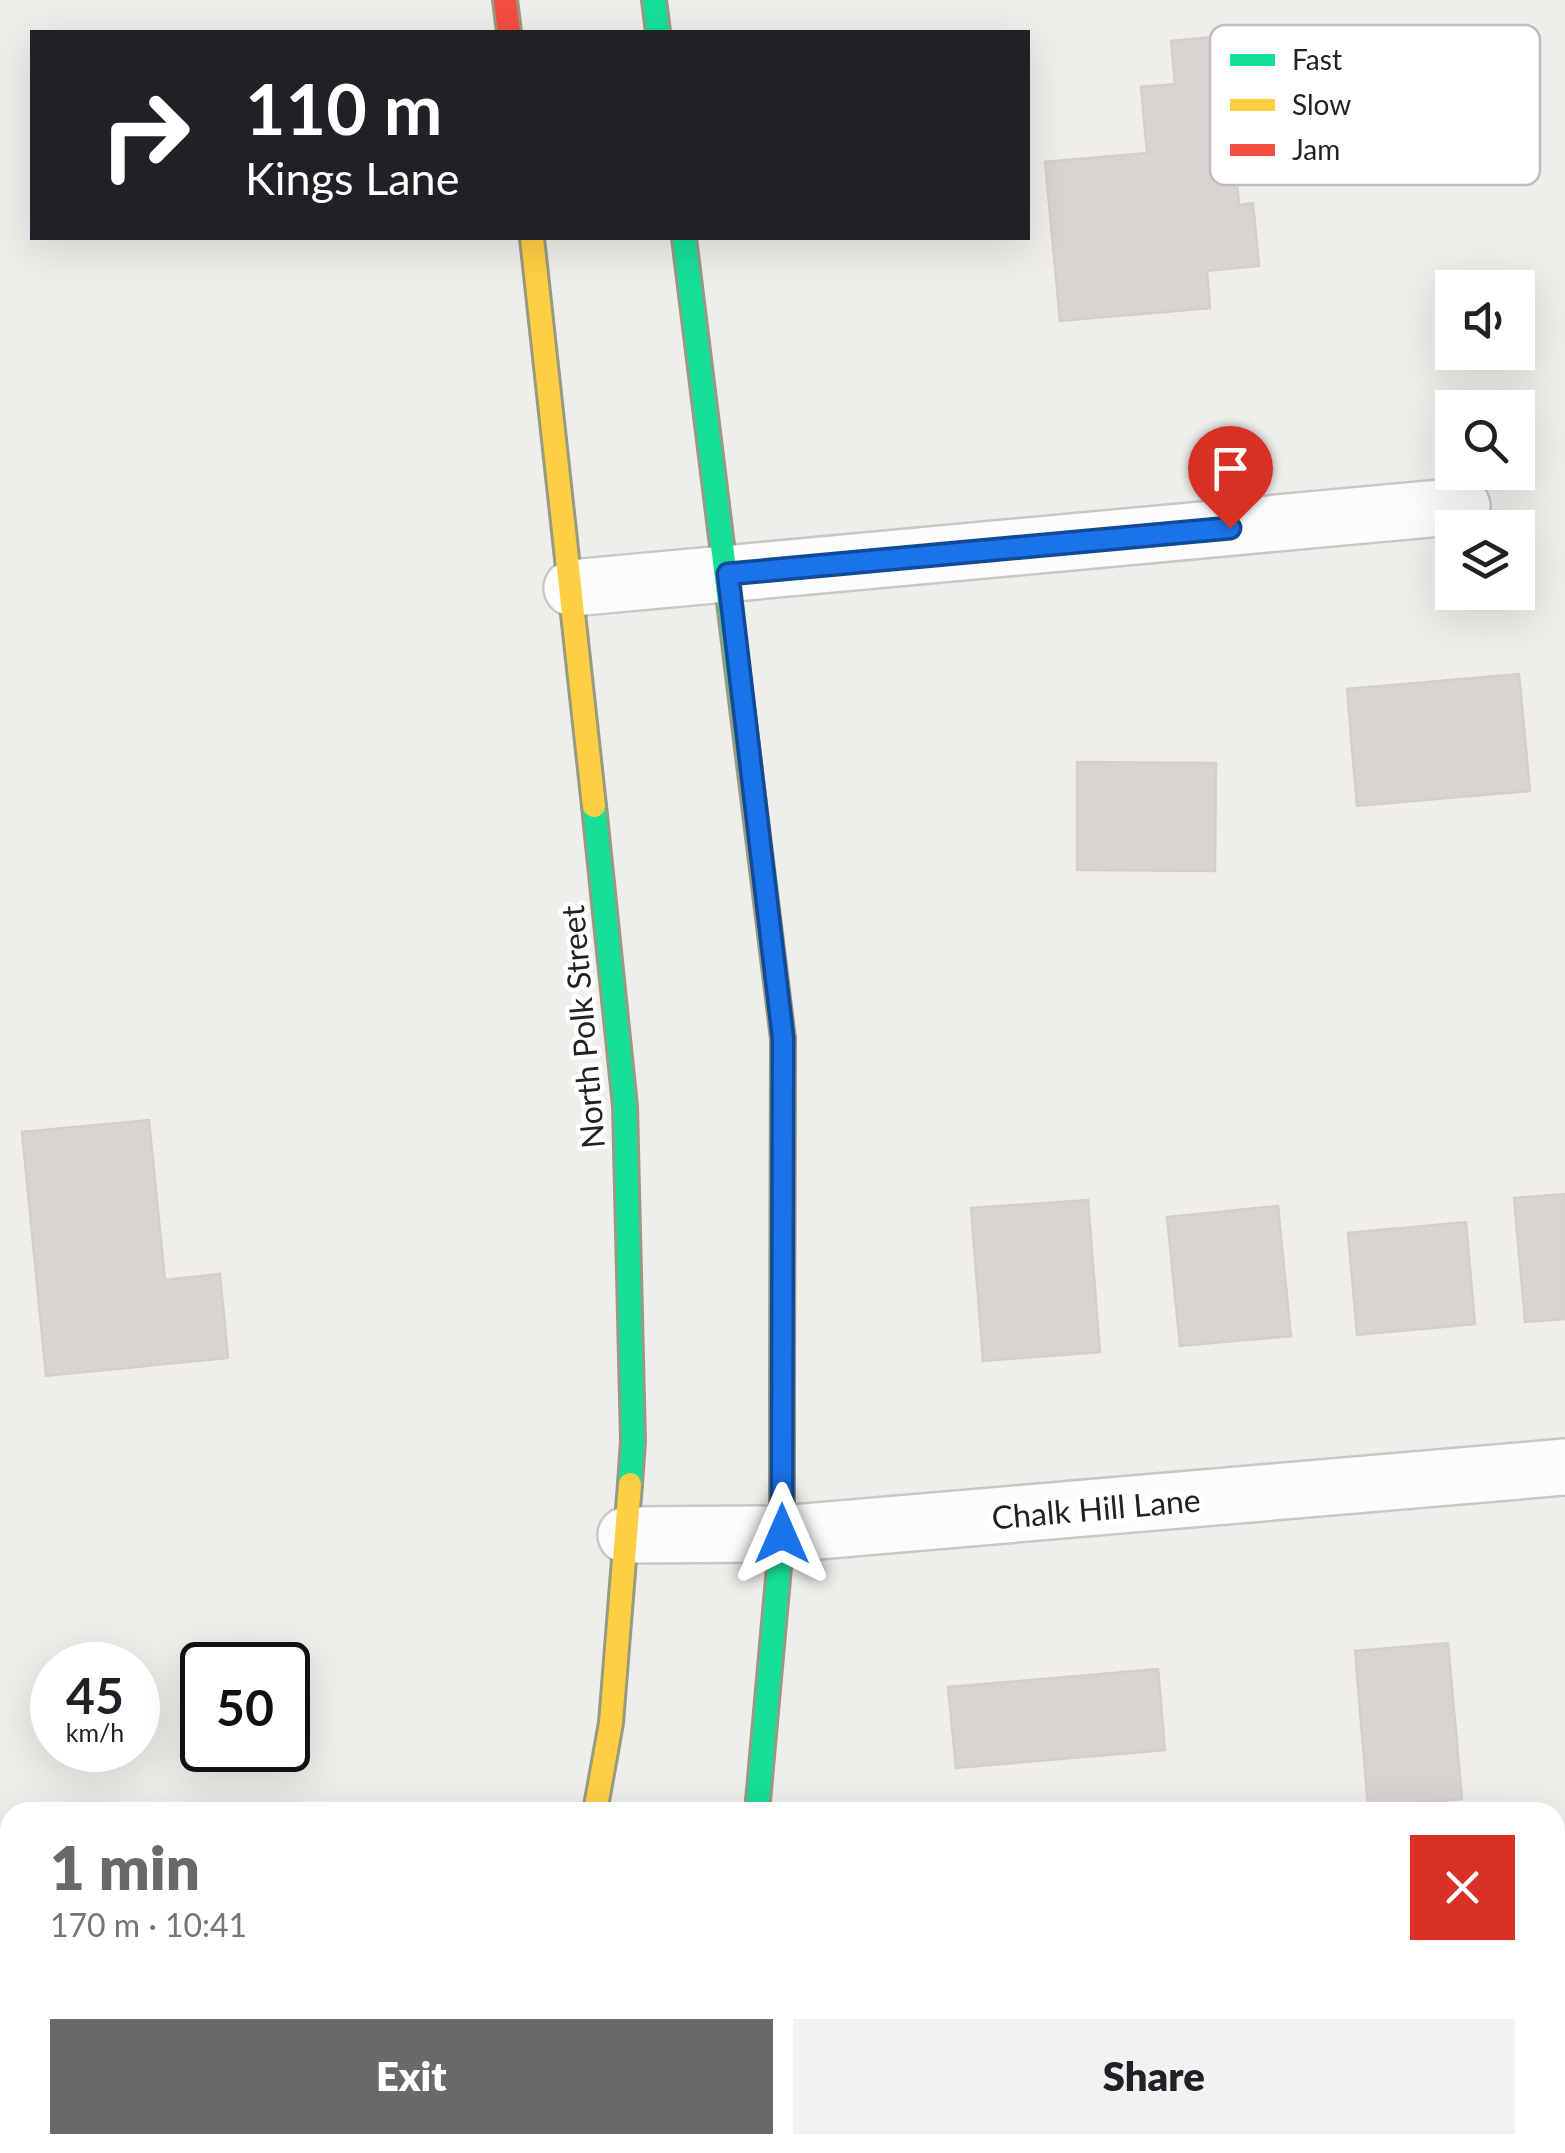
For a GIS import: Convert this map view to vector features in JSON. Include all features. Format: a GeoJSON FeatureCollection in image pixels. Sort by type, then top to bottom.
{"type":"FeatureCollection","features":[{"type":"Feature","properties":{"kind":"main road"},"geometry":{"type":"LineString","coordinates":[[505,0],[509,30]]}},
{"type":"Feature","properties":{"kind":"main road"},"geometry":{"type":"LineString","coordinates":[[654,0],[658,30]]}},
{"type":"Feature","properties":{"kind":"main road","name":"North Polk Street"},"geometry":{"type":"LineString","coordinates":[[532,240],[624,1106],[634,1442],[611,1722],[597,1802]]}},
{"type":"Feature","properties":{"kind":"main road"},"geometry":{"type":"LineString","coordinates":[[684,240],[783,1038],[782,1534],[758,1802]]}},
{"type":"Feature","properties":{"kind":"street"},"geometry":{"type":"LineString","coordinates":[[572,588],[1462,506]]}},
{"type":"Feature","properties":{"kind":"street","name":"Chalk Hill Lane"},"geometry":{"type":"LineString","coordinates":[[626,1535],[782,1534],[1565,1467]]}},
{"type":"Feature","properties":{"kind":"building"},"geometry":{"type":"Polygon","coordinates":[[[1210,37],[1210,185],[1237,185],[1239,205],[1253,203],[1259,266],[1207,271],[1210,308],[1060,321],[1045,162],[1147,153],[1141,87],[1175,84],[1171,41],[1210,37]]]}},
{"type":"Feature","properties":{"kind":"building"},"geometry":{"type":"Polygon","coordinates":[[[1519,674],[1530,791],[1357,806],[1347,689],[1519,674]]]}},
{"type":"Feature","properties":{"kind":"building"},"geometry":{"type":"Polygon","coordinates":[[[1077,762],[1216,763],[1215,871],[1077,870],[1077,762]]]}},
{"type":"Feature","properties":{"kind":"building"},"geometry":{"type":"Polygon","coordinates":[[[149,1120],[165,1280],[220,1274],[228,1358],[46,1376],[22,1132],[149,1120]]]}},
{"type":"Feature","properties":{"kind":"building"},"geometry":{"type":"Polygon","coordinates":[[[1565,1194],[1565,1319],[1525,1322],[1514,1198],[1565,1194]]]}},
{"type":"Feature","properties":{"kind":"building"},"geometry":{"type":"Polygon","coordinates":[[[1088,1200],[1100,1352],[983,1361],[971,1208],[1088,1200]]]}},
{"type":"Feature","properties":{"kind":"building"},"geometry":{"type":"Polygon","coordinates":[[[1278,1206],[1291,1336],[1180,1346],[1167,1217],[1278,1206]]]}},
{"type":"Feature","properties":{"kind":"building"},"geometry":{"type":"Polygon","coordinates":[[[1466,1222],[1475,1324],[1357,1335],[1348,1233],[1466,1222]]]}},
{"type":"Feature","properties":{"kind":"building"},"geometry":{"type":"Polygon","coordinates":[[[1448,1643],[1462,1799],[1368,1802],[1355,1651],[1448,1643]]]}},
{"type":"Feature","properties":{"kind":"building"},"geometry":{"type":"Polygon","coordinates":[[[1158,1669],[1165,1750],[956,1768],[948,1687],[1158,1669]]]}},
{"type":"Feature","properties":{"kind":"traffic: fast"},"geometry":{"type":"LineString","coordinates":[[654,0],[658,30]]}},
{"type":"Feature","properties":{"kind":"traffic: fast"},"geometry":{"type":"LineString","coordinates":[[684,240],[783,1039]]}},
{"type":"Feature","properties":{"kind":"traffic: fast"},"geometry":{"type":"LineString","coordinates":[[594,806],[625,1106],[633,1441],[630,1484]]}},
{"type":"Feature","properties":{"kind":"traffic: fast"},"geometry":{"type":"LineString","coordinates":[[758,1802],[782,1534],[782,1393]]}},
{"type":"Feature","properties":{"kind":"traffic: slow"},"geometry":{"type":"LineString","coordinates":[[532,240],[594,806]]}},
{"type":"Feature","properties":{"kind":"traffic: slow"},"geometry":{"type":"LineString","coordinates":[[782,1393],[783,1039]]}},
{"type":"Feature","properties":{"kind":"traffic: slow"},"geometry":{"type":"LineString","coordinates":[[597,1802],[611,1723],[630,1484]]}},
{"type":"Feature","properties":{"kind":"traffic: jam"},"geometry":{"type":"LineString","coordinates":[[505,0],[509,30]]}},
{"type":"Feature","properties":{"kind":"route"},"geometry":{"type":"LineString","coordinates":[[782,1534],[783,1038],[728,574],[1230,528]]}}]}
